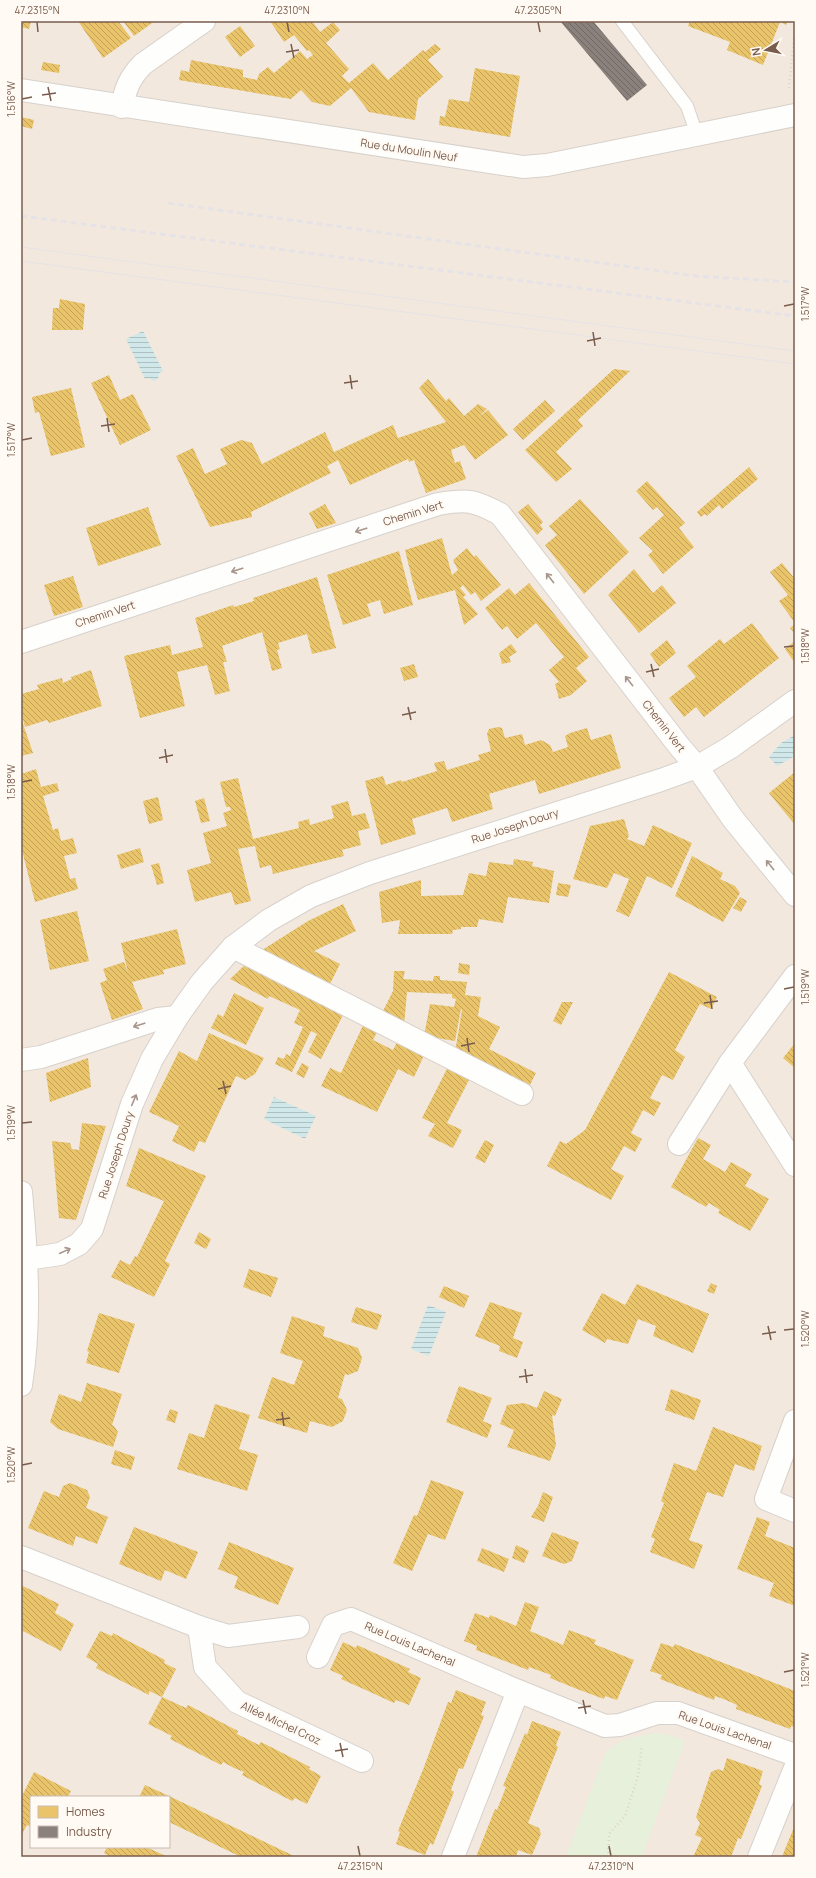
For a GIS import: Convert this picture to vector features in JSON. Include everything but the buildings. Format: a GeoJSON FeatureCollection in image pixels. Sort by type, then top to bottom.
{"type":"FeatureCollection","features":[{"type":"Feature","properties":{"kind":"street"},"geometry":{"type":"LineString","coordinates":[[122,107],[125,90],[135,72],[143,64],[204,21]]}},
{"type":"Feature","properties":{"kind":"street","name":"Rue du Moulin Neuf"},"geometry":{"type":"LineString","coordinates":[[21,90],[122,107],[523,167],[547,165],[795,115]]}},
{"type":"Feature","properties":{"kind":"street","name":"Chemin Vert"},"geometry":{"type":"LineString","coordinates":[[21,642],[438,504],[457,501],[471,501],[500,514],[679,746],[697,766],[724,807],[795,895]]}},
{"type":"Feature","properties":{"kind":"street","name":"Rue Joseph Doury"},"geometry":{"type":"LineString","coordinates":[[27,1259],[60,1254],[79,1244],[92,1229],[132,1104],[152,1059],[177,1017],[202,982],[233,947],[269,920],[311,896],[363,876],[661,780],[697,766],[731,747],[795,701]]}},
{"type":"Feature","properties":{"kind":"street"},"geometry":{"type":"LineString","coordinates":[[233,947],[522,1094]]}},
{"type":"Feature","properties":{"kind":"street"},"geometry":{"type":"LineString","coordinates":[[679,1144],[730,1063],[795,976]]}},
{"type":"Feature","properties":{"kind":"street"},"geometry":{"type":"LineString","coordinates":[[21,1060],[41,1057],[158,1019],[177,1017]]}},
{"type":"Feature","properties":{"kind":"street"},"geometry":{"type":"LineString","coordinates":[[730,1063],[795,1165]]}},
{"type":"Feature","properties":{"kind":"street"},"geometry":{"type":"LineString","coordinates":[[21,1192],[27,1259],[26,1358],[21,1385]]}},
{"type":"Feature","properties":{"kind":"street"},"geometry":{"type":"LineString","coordinates":[[793,1431],[766,1499],[795,1511]]}},
{"type":"Feature","properties":{"kind":"street"},"geometry":{"type":"LineString","coordinates":[[21,1557],[199,1627],[228,1636],[298,1627]]}},
{"type":"Feature","properties":{"kind":"street","name":"Rue Louis Lachenal"},"geometry":{"type":"LineString","coordinates":[[318,1657],[333,1625],[351,1619],[518,1691],[605,1726],[620,1725],[657,1713],[678,1713],[795,1755]]}},
{"type":"Feature","properties":{"kind":"street","name":"Allée Michel Croz"},"geometry":{"type":"LineString","coordinates":[[199,1627],[205,1667],[237,1702],[362,1761]]}},
{"type":"Feature","properties":{"kind":"street"},"geometry":{"type":"LineString","coordinates":[[453,1857],[518,1691]]}},
{"type":"Feature","properties":{"kind":"street"},"geometry":{"type":"LineString","coordinates":[[760,1857],[795,1768]]}},
{"type":"Feature","properties":{"kind":"lane"},"geometry":{"type":"LineString","coordinates":[[622,21],[687,106],[697,135]]}},
{"type":"Feature","properties":{"kind":"path"},"geometry":{"type":"LineString","coordinates":[[795,28],[788,88],[795,87]]}},
{"type":"Feature","properties":{"kind":"path"},"geometry":{"type":"LineString","coordinates":[[608,1857],[609,1834],[625,1816],[638,1776],[643,1741],[642,1718]]}},
{"type":"Feature","properties":{"kind":"shaded area"},"geometry":{"type":"Polygon","coordinates":[[[21,21],[795,21],[795,1857],[21,1857],[21,21]]]}},
{"type":"Feature","properties":{"kind":"green space"},"geometry":{"type":"Polygon","coordinates":[[[653,1733],[671,1735],[685,1741],[642,1857],[566,1857],[606,1751],[623,1740],[653,1733]]]}},
{"type":"Feature","properties":{"kind":"water"},"geometry":{"type":"Polygon","coordinates":[[[143,331],[163,371],[159,373],[158,379],[154,381],[149,378],[145,379],[126,339],[143,331]]]}},
{"type":"Feature","properties":{"kind":"water"},"geometry":{"type":"Polygon","coordinates":[[[795,735],[795,756],[777,766],[769,757],[781,743],[795,735]]]}},
{"type":"Feature","properties":{"kind":"water"},"geometry":{"type":"Polygon","coordinates":[[[274,1097],[316,1116],[305,1139],[264,1119],[274,1097]]]}},
{"type":"Feature","properties":{"kind":"water"},"geometry":{"type":"Polygon","coordinates":[[[428,1305],[446,1312],[429,1356],[411,1349],[428,1305]]]}},
{"type":"Feature","properties":{"kind":"tram line"},"geometry":{"type":"LineString","coordinates":[[21,247],[795,351]]}},
{"type":"Feature","properties":{"kind":"tram line"},"geometry":{"type":"LineString","coordinates":[[21,261],[795,364]]}},
{"type":"Feature","properties":{"kind":"railway"},"geometry":{"type":"LineString","coordinates":[[168,203],[696,276],[795,282]]}},
{"type":"Feature","properties":{"kind":"railway"},"geometry":{"type":"LineString","coordinates":[[21,216],[795,316]]}}]}
